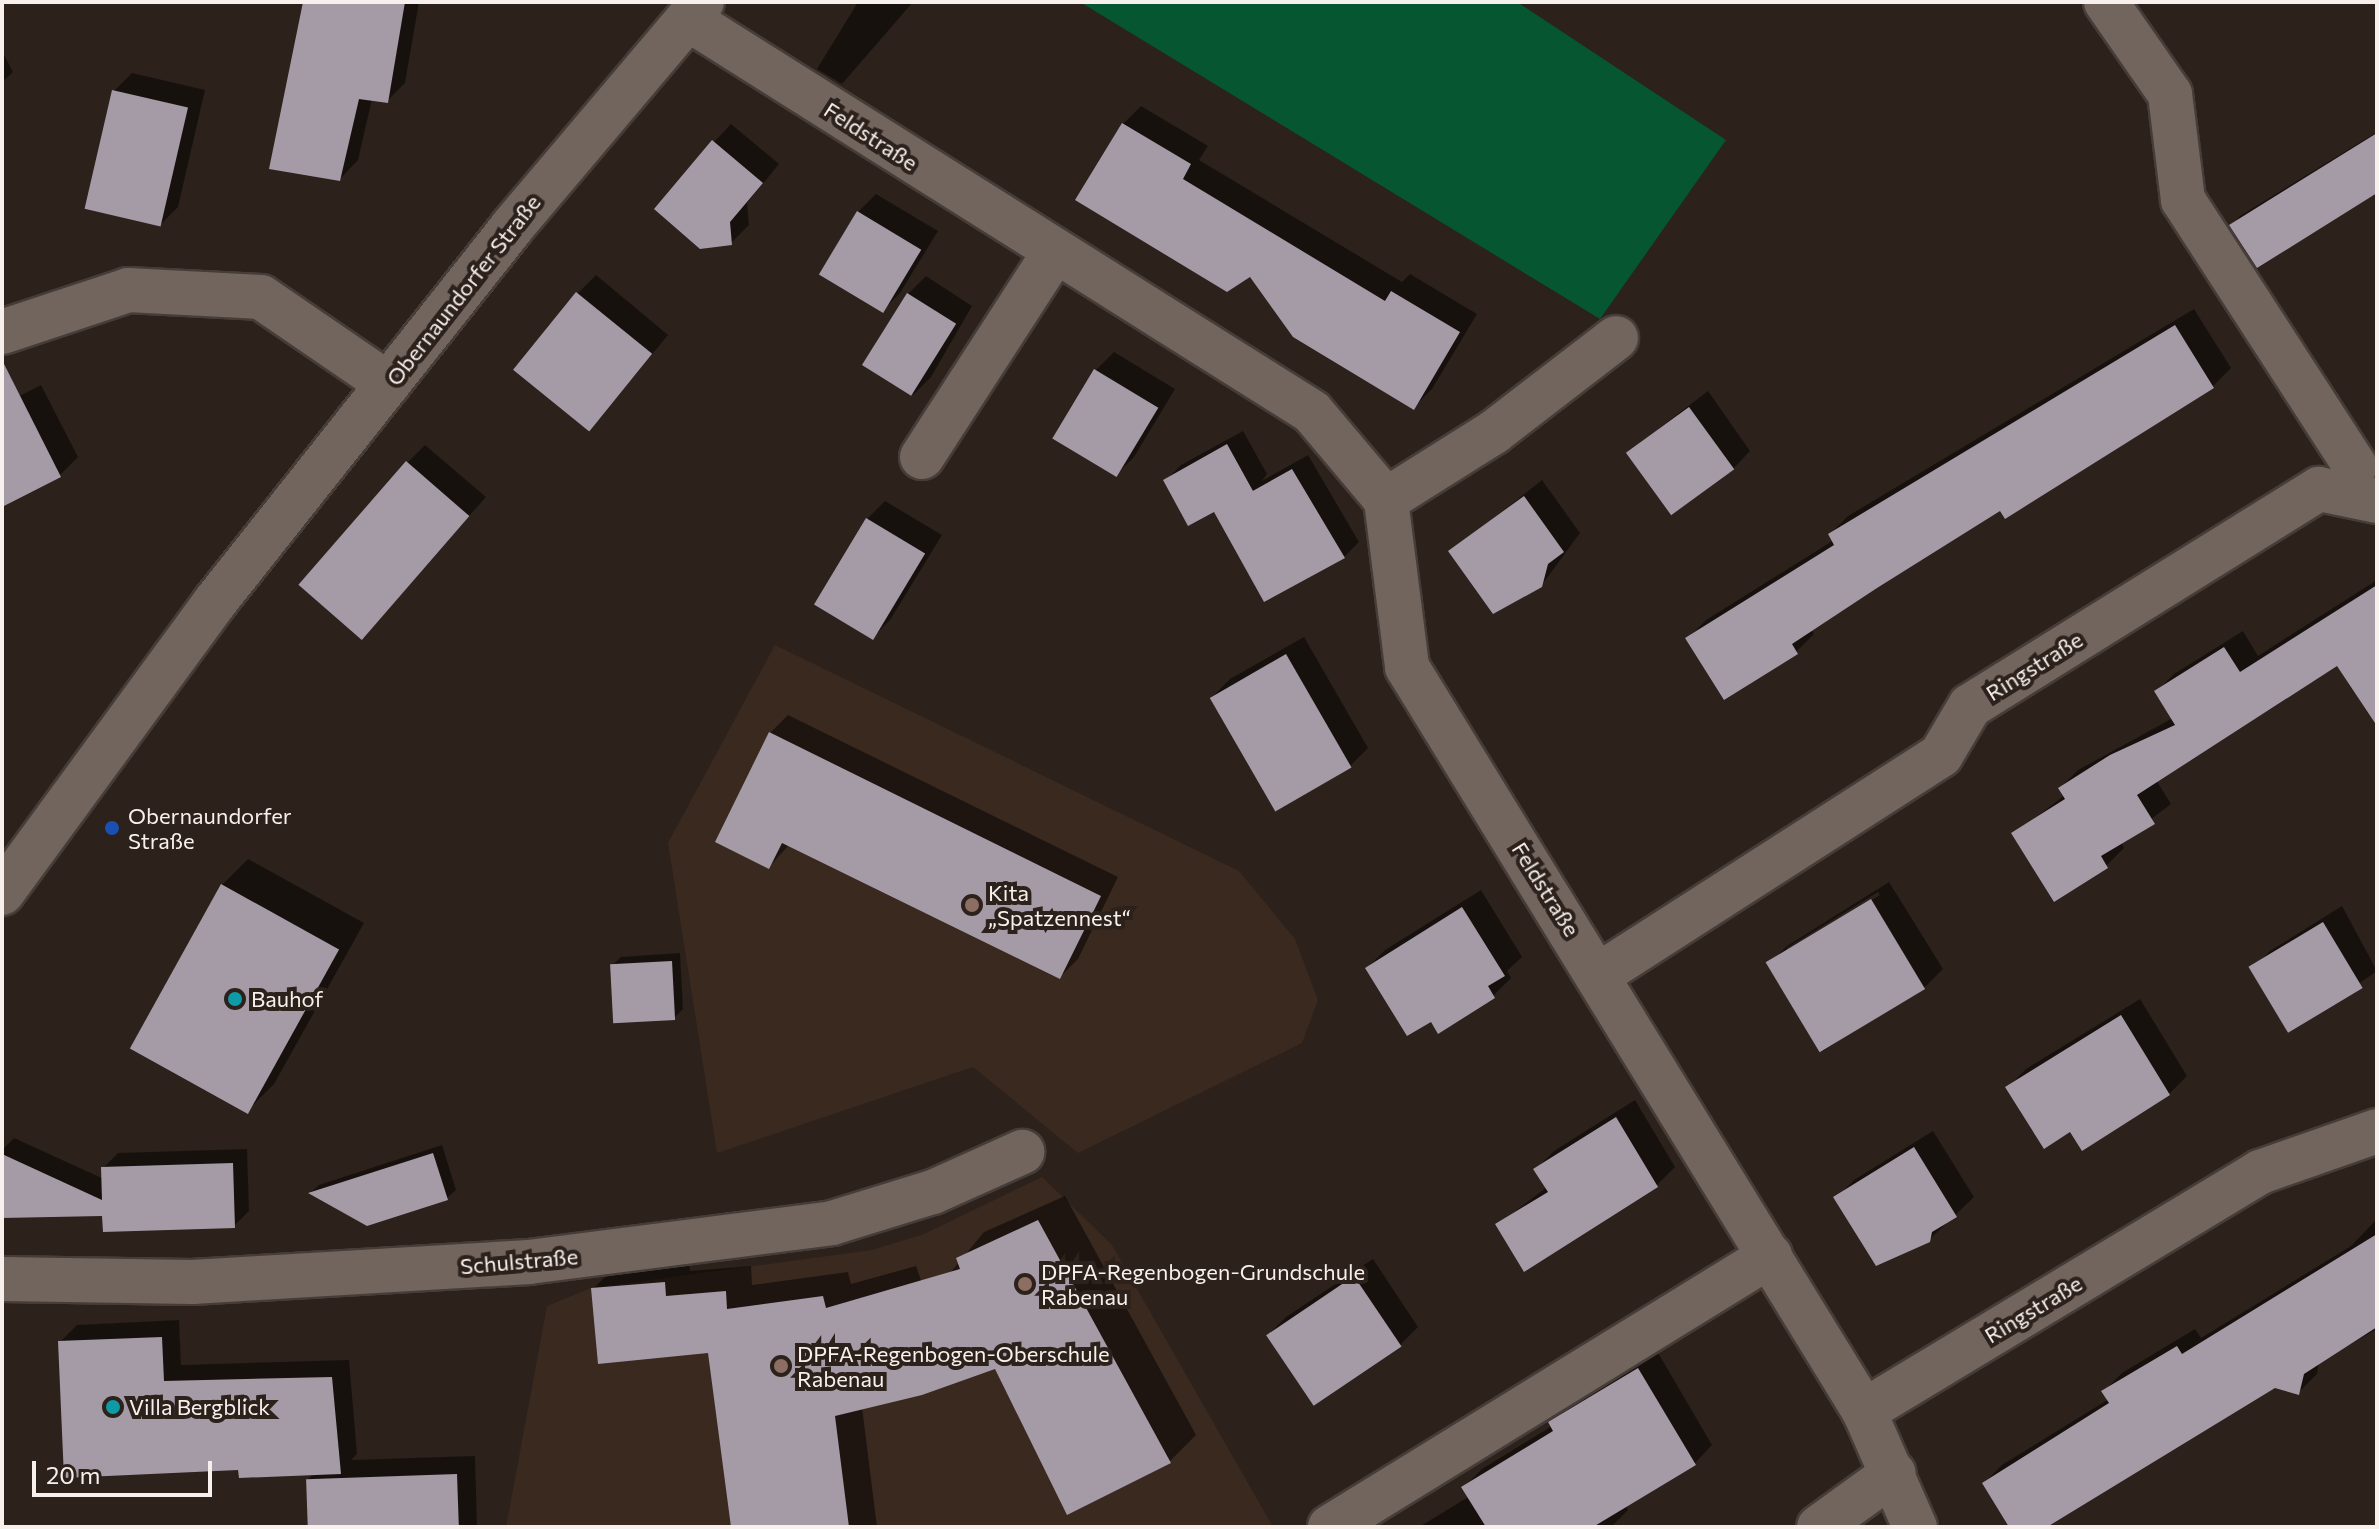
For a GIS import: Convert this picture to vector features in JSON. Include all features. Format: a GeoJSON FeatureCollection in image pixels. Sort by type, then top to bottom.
{"type":"FeatureCollection","features":[{"type":"Feature","properties":{"kind":"street"},"geometry":{"type":"LineString","coordinates":[[2106,2],[2170,94],[2183,200],[2366,483]]}},
{"type":"Feature","properties":{"kind":"street","name":"Feldstraße"},"geometry":{"type":"LineString","coordinates":[[695,10],[1054,253],[1312,412],[1386,500],[1407,667],[1600,974],[1864,1411],[1894,1473],[1915,1527]]}},
{"type":"Feature","properties":{"kind":"street","name":"Obernaundorfer Straße"},"geometry":{"type":"LineString","coordinates":[[2,893],[215,602],[512,227],[695,10]]}},
{"type":"Feature","properties":{"kind":"street"},"geometry":{"type":"LineString","coordinates":[[922,457],[1054,253]]}},
{"type":"Feature","properties":{"kind":"street"},"geometry":{"type":"LineString","coordinates":[[2,332],[128,290],[261,297],[388,384]]}},
{"type":"Feature","properties":{"kind":"street"},"geometry":{"type":"LineString","coordinates":[[1386,500],[1494,432],[1616,338]]}},
{"type":"Feature","properties":{"kind":"street","name":"Ringstraße"},"geometry":{"type":"LineString","coordinates":[[1600,974],[1941,755],[1970,706],[2319,489],[2366,483]]}},
{"type":"Feature","properties":{"kind":"street","name":"Ringstraße"},"geometry":{"type":"LineString","coordinates":[[1864,1411],[2260,1172],[2377,1131]]}},
{"type":"Feature","properties":{"kind":"street","name":"Schulstraße"},"geometry":{"type":"LineString","coordinates":[[2,1279],[192,1282],[544,1260],[832,1223],[933,1192],[1022,1152]]}},
{"type":"Feature","properties":{"kind":"street"},"geometry":{"type":"LineString","coordinates":[[1330,1527],[1770,1256]]}},
{"type":"Feature","properties":{"kind":"street"},"geometry":{"type":"LineString","coordinates":[[1819,1527],[1894,1473]]}},
{"type":"Feature","properties":{"kind":"shaded area","name":"Kita „Spatzennest“"},"geometry":{"type":"Polygon","coordinates":[[[775,645],[1239,871],[1295,939],[1318,1000],[1302,1043],[1078,1153],[973,1067],[717,1153],[668,843],[775,645]]]}},
{"type":"Feature","properties":{"kind":"shaded area"},"geometry":{"type":"Polygon","coordinates":[[[1042,1177],[1112,1245],[1273,1527],[506,1527],[547,1306],[591,1288],[872,1250],[924,1234],[1042,1177]]]}},
{"type":"Feature","properties":{"kind":"green space"},"geometry":{"type":"Polygon","coordinates":[[[1080,2],[1517,2],[1726,140],[1600,319],[1080,2]]]}},
{"type":"Feature","properties":{"kind":"building"},"geometry":{"type":"Polygon","coordinates":[[[303,2],[405,2],[388,103],[359,99],[340,181],[269,169],[303,2]]]}},
{"type":"Feature","properties":{"kind":"building"},"geometry":{"type":"Polygon","coordinates":[[[112,90],[188,108],[161,226],[85,209],[112,90]]]}},
{"type":"Feature","properties":{"kind":"building"},"geometry":{"type":"Polygon","coordinates":[[[1122,123],[1191,164],[1183,179],[1385,301],[1391,291],[1460,332],[1414,410],[1293,337],[1250,277],[1227,292],[1075,200],[1122,123]]]}},
{"type":"Feature","properties":{"kind":"building"},"geometry":{"type":"Polygon","coordinates":[[[2377,133],[2377,193],[2257,268],[2229,225],[2377,133]]]}},
{"type":"Feature","properties":{"kind":"building"},"geometry":{"type":"Polygon","coordinates":[[[712,140],[763,183],[730,222],[732,245],[700,249],[654,209],[712,140]]]}},
{"type":"Feature","properties":{"kind":"building"},"geometry":{"type":"Polygon","coordinates":[[[857,211],[921,250],[883,313],[819,274],[857,211]]]}},
{"type":"Feature","properties":{"kind":"building"},"geometry":{"type":"Polygon","coordinates":[[[576,292],[652,354],[589,431],[513,370],[576,292]]]}},
{"type":"Feature","properties":{"kind":"building"},"geometry":{"type":"Polygon","coordinates":[[[907,293],[956,324],[911,396],[862,365],[907,293]]]}},
{"type":"Feature","properties":{"kind":"building"},"geometry":{"type":"Polygon","coordinates":[[[2175,325],[2214,388],[2005,519],[2000,511],[1877,588],[1792,644],[1798,654],[1724,700],[1685,638],[1834,545],[1828,534],[2175,325]]]}},
{"type":"Feature","properties":{"kind":"building"},"geometry":{"type":"Polygon","coordinates":[[[2,360],[61,477],[2,507],[2,360]]]}},
{"type":"Feature","properties":{"kind":"building"},"geometry":{"type":"Polygon","coordinates":[[[1094,369],[1158,408],[1117,477],[1052,438],[1094,369]]]}},
{"type":"Feature","properties":{"kind":"building"},"geometry":{"type":"Polygon","coordinates":[[[1689,407],[1734,469],[1671,515],[1626,453],[1689,407]]]}},
{"type":"Feature","properties":{"kind":"building"},"geometry":{"type":"Polygon","coordinates":[[[1227,444],[1253,491],[1292,469],[1345,558],[1264,602],[1214,512],[1188,526],[1163,480],[1227,444]]]}},
{"type":"Feature","properties":{"kind":"building"},"geometry":{"type":"Polygon","coordinates":[[[406,461],[469,516],[362,640],[298,585],[406,461]]]}},
{"type":"Feature","properties":{"kind":"building"},"geometry":{"type":"Polygon","coordinates":[[[1524,496],[1564,552],[1548,564],[1542,587],[1493,614],[1448,551],[1524,496]]]}},
{"type":"Feature","properties":{"kind":"building"},"geometry":{"type":"Polygon","coordinates":[[[866,518],[925,554],[873,640],[814,605],[866,518]]]}},
{"type":"Feature","properties":{"kind":"building"},"geometry":{"type":"Polygon","coordinates":[[[2377,585],[2377,726],[2337,666],[2137,795],[2155,824],[2101,856],[2108,868],[2054,902],[2011,833],[2065,799],[2058,788],[2110,755],[2175,725],[2154,691],[2224,647],[2240,672],[2377,585]]]}},
{"type":"Feature","properties":{"kind":"building"},"geometry":{"type":"Polygon","coordinates":[[[1286,654],[1352,767],[1275,811],[1210,698],[1286,654]]]}},
{"type":"Feature","properties":{"kind":"building"},"geometry":{"type":"Polygon","coordinates":[[[769,732],[1101,896],[1060,979],[782,843],[769,869],[715,842],[769,732]]]}},
{"type":"Feature","properties":{"kind":"building","name":"Bauhof"},"geometry":{"type":"Polygon","coordinates":[[[221,884],[339,949],[248,1114],[130,1048],[221,884]]]}},
{"type":"Feature","properties":{"kind":"building"},"geometry":{"type":"Polygon","coordinates":[[[1871,899],[1925,989],[1820,1052],[1766,962],[1871,899]]]}},
{"type":"Feature","properties":{"kind":"building"},"geometry":{"type":"Polygon","coordinates":[[[1462,907],[1505,976],[1488,986],[1495,998],[1438,1034],[1431,1022],[1407,1036],[1365,968],[1462,907]]]}},
{"type":"Feature","properties":{"kind":"building"},"geometry":{"type":"Polygon","coordinates":[[[2323,922],[2363,988],[2288,1033],[2248,967],[2323,922]]]}},
{"type":"Feature","properties":{"kind":"building"},"geometry":{"type":"Polygon","coordinates":[[[672,961],[675,1020],[613,1023],[610,964],[672,961]]]}},
{"type":"Feature","properties":{"kind":"building"},"geometry":{"type":"Polygon","coordinates":[[[2121,1015],[2170,1095],[2082,1151],[2070,1132],[2044,1149],[2005,1087],[2121,1015]]]}},
{"type":"Feature","properties":{"kind":"building"},"geometry":{"type":"Polygon","coordinates":[[[1616,1117],[1658,1187],[1524,1272],[1495,1224],[1548,1192],[1533,1169],[1616,1117]]]}},
{"type":"Feature","properties":{"kind":"building"},"geometry":{"type":"Polygon","coordinates":[[[1914,1147],[1957,1217],[1932,1232],[1930,1242],[1876,1266],[1833,1197],[1914,1147]]]}},
{"type":"Feature","properties":{"kind":"building"},"geometry":{"type":"Polygon","coordinates":[[[433,1153],[448,1200],[367,1226],[308,1193],[433,1153]]]}},
{"type":"Feature","properties":{"kind":"building"},"geometry":{"type":"Polygon","coordinates":[[[2,1154],[102,1200],[101,1167],[233,1163],[235,1228],[103,1232],[102,1216],[2,1218],[2,1154]]]}},
{"type":"Feature","properties":{"kind":"building"},"geometry":{"type":"Polygon","coordinates":[[[1038,1220],[1171,1463],[1067,1515],[995,1369],[922,1395],[835,1416],[849,1527],[731,1527],[708,1353],[598,1364],[591,1288],[665,1282],[666,1296],[726,1291],[727,1309],[823,1296],[826,1308],[960,1269],[956,1258],[1038,1220]]]}},
{"type":"Feature","properties":{"kind":"building"},"geometry":{"type":"Polygon","coordinates":[[[2377,1234],[2377,1327],[2304,1374],[2299,1395],[2275,1388],[2047,1527],[2009,1527],[1982,1483],[2109,1403],[2101,1391],[2177,1346],[2182,1354],[2377,1234]]]}},
{"type":"Feature","properties":{"kind":"building"},"geometry":{"type":"Polygon","coordinates":[[[1354,1276],[1402,1346],[1314,1406],[1266,1335],[1354,1276]]]}},
{"type":"Feature","properties":{"kind":"building"},"geometry":{"type":"Polygon","coordinates":[[[162,1337],[164,1381],[332,1377],[341,1474],[239,1478],[238,1470],[64,1478],[58,1341],[162,1337]]]}},
{"type":"Feature","properties":{"kind":"building"},"geometry":{"type":"Polygon","coordinates":[[[1638,1368],[1696,1465],[1593,1527],[1486,1527],[1461,1487],[1553,1431],[1548,1422],[1638,1368]]]}},
{"type":"Feature","properties":{"kind":"building"},"geometry":{"type":"Polygon","coordinates":[[[457,1474],[459,1527],[308,1527],[306,1479],[457,1474]]]}},
{"type":"Feature","properties":{"kind":"place","name":"Obernaundorfer Straße"},"geometry":{"type":"Point","coordinates":[112,828]}},
{"type":"Feature","properties":{"kind":"place","name":"Kita „Spatzennest“"},"geometry":{"type":"Point","coordinates":[972,905]}},
{"type":"Feature","properties":{"kind":"place","name":"Bauhof"},"geometry":{"type":"Point","coordinates":[235,999]}},
{"type":"Feature","properties":{"kind":"place","name":"DPFA-Regenbogen-Grundschule Rabenau"},"geometry":{"type":"Point","coordinates":[1025,1284]}},
{"type":"Feature","properties":{"kind":"place","name":"DPFA-Regenbogen-Oberschule Rabenau"},"geometry":{"type":"Point","coordinates":[781,1366]}},
{"type":"Feature","properties":{"kind":"place","name":"Villa Bergblick"},"geometry":{"type":"Point","coordinates":[113,1407]}}]}
